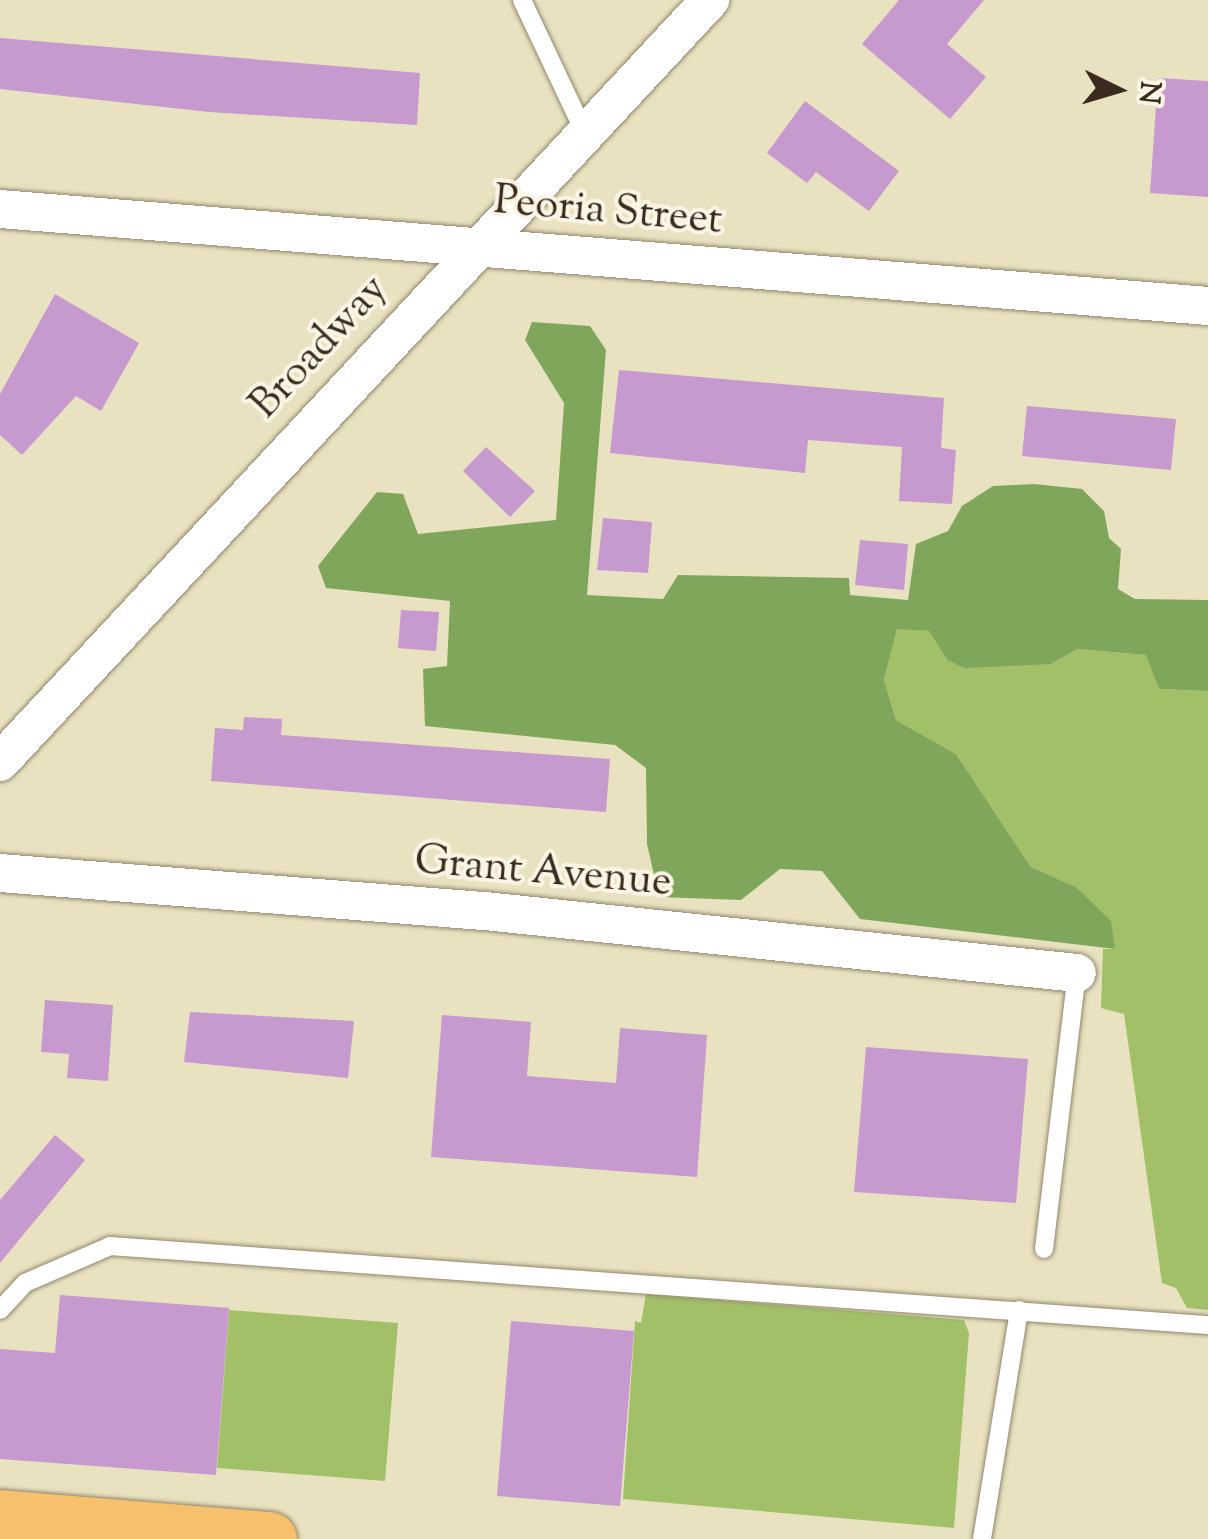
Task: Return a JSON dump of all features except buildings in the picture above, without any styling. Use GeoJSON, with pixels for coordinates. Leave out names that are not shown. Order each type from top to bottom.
{"type":"FeatureCollection","features":[{"type":"Feature","properties":{"kind":"main road"},"geometry":{"type":"LineString","coordinates":[[0,1517],[269,1539]]}},
{"type":"Feature","properties":{"kind":"street","name":"Broadway"},"geometry":{"type":"LineString","coordinates":[[0,762],[474,247],[710,0]]}},
{"type":"Feature","properties":{"kind":"street","name":"Peoria Street"},"geometry":{"type":"LineString","coordinates":[[2,212],[1208,306]]}},
{"type":"Feature","properties":{"kind":"street","name":"Grant Avenue"},"geometry":{"type":"LineString","coordinates":[[0,872],[485,911],[1077,974]]}},
{"type":"Feature","properties":{"kind":"lane"},"geometry":{"type":"LineString","coordinates":[[522,0],[585,133]]}},
{"type":"Feature","properties":{"kind":"lane"},"geometry":{"type":"LineString","coordinates":[[1044,1248],[1077,974]]}},
{"type":"Feature","properties":{"kind":"lane"},"geometry":{"type":"LineString","coordinates":[[0,1310],[25,1284],[110,1246],[1208,1325]]}},
{"type":"Feature","properties":{"kind":"lane"},"geometry":{"type":"LineString","coordinates":[[982,1539],[1019,1310]]}},
{"type":"Feature","properties":{"kind":"green space"},"geometry":{"type":"Polygon","coordinates":[[[532,322],[590,326],[606,350],[587,595],[663,599],[678,575],[849,578],[850,595],[908,600],[916,544],[948,531],[962,506],[993,486],[1034,484],[1082,489],[1104,511],[1109,538],[1121,549],[1118,589],[1135,599],[1208,600],[1208,691],[1159,689],[1146,655],[1077,649],[1051,664],[965,668],[947,660],[929,631],[897,629],[884,680],[896,720],[956,754],[1031,867],[1076,887],[1111,921],[1115,949],[860,919],[822,871],[780,869],[741,900],[659,897],[647,844],[646,768],[615,745],[425,726],[423,669],[447,666],[450,601],[326,588],[318,566],[377,492],[403,494],[418,534],[556,520],[564,403],[525,340],[532,322]]]}},
{"type":"Feature","properties":{"kind":"green space"},"geometry":{"type":"Polygon","coordinates":[[[897,628],[929,631],[947,660],[1051,664],[1077,649],[1147,655],[1159,689],[1208,691],[1208,1310],[1187,1308],[1176,1288],[1162,1283],[1124,1014],[1101,1008],[1103,949],[1114,949],[1076,887],[1031,867],[956,754],[896,720],[884,680],[897,628]]]}},
{"type":"Feature","properties":{"kind":"green space"},"geometry":{"type":"Polygon","coordinates":[[[646,1294],[964,1320],[969,1333],[954,1528],[623,1499],[635,1321],[641,1323],[646,1294]]]}},
{"type":"Feature","properties":{"kind":"green space"},"geometry":{"type":"Polygon","coordinates":[[[229,1310],[398,1323],[385,1481],[217,1468],[229,1310]]]}}]}
